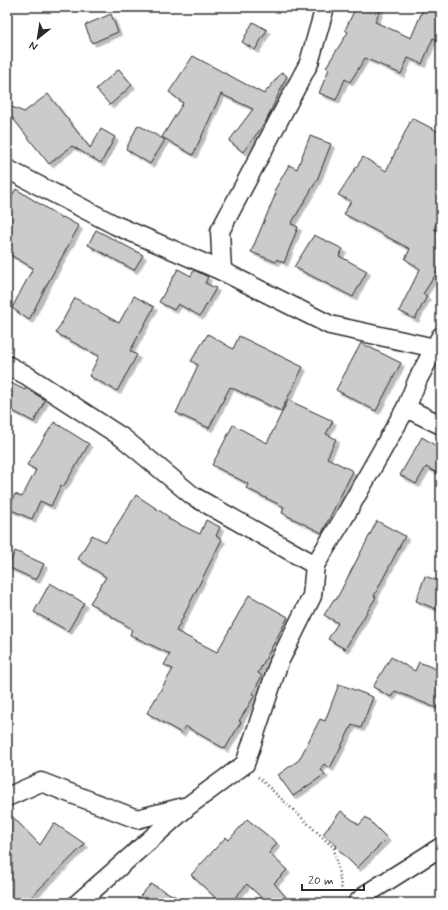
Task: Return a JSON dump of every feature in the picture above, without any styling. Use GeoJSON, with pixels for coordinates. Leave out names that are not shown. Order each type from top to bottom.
{"type":"FeatureCollection","features":[{"type":"Feature","properties":{"kind":"street"},"geometry":{"type":"LineString","coordinates":[[222,271],[220,231],[309,63],[325,7]]}},
{"type":"Feature","properties":{"kind":"street"},"geometry":{"type":"LineString","coordinates":[[7,169],[115,225],[222,271],[330,325],[438,342],[418,379],[406,408],[342,521],[315,564],[312,596],[279,662],[245,764],[188,806],[78,903]]}},
{"type":"Feature","properties":{"kind":"street"},"geometry":{"type":"LineString","coordinates":[[7,365],[26,375],[123,438],[193,496],[315,564]]}},
{"type":"Feature","properties":{"kind":"street"},"geometry":{"type":"LineString","coordinates":[[406,408],[441,425]]}},
{"type":"Feature","properties":{"kind":"street"},"geometry":{"type":"LineString","coordinates":[[7,797],[41,782],[137,819],[188,806]]}},
{"type":"Feature","properties":{"kind":"street"},"geometry":{"type":"LineString","coordinates":[[350,899],[368,893],[441,847]]}},
{"type":"Feature","properties":{"kind":"path"},"geometry":{"type":"LineString","coordinates":[[245,764],[334,848],[350,899]]}},
{"type":"Feature","properties":{"kind":"building"},"geometry":{"type":"Polygon","coordinates":[[[356,7],[381,7],[375,22],[411,38],[424,7],[441,7],[441,42],[433,38],[422,64],[408,58],[401,74],[365,58],[350,82],[345,79],[336,100],[319,93],[329,69],[326,67],[348,32],[345,30],[356,7]]]}},
{"type":"Feature","properties":{"kind":"building"},"geometry":{"type":"Polygon","coordinates":[[[111,14],[118,32],[92,43],[85,25],[111,14]]]}},
{"type":"Feature","properties":{"kind":"building"},"geometry":{"type":"Polygon","coordinates":[[[253,22],[267,30],[255,50],[242,42],[253,22]]]}},
{"type":"Feature","properties":{"kind":"building"},"geometry":{"type":"Polygon","coordinates":[[[193,56],[264,94],[282,72],[287,76],[265,123],[243,152],[229,141],[253,109],[221,94],[193,155],[162,137],[183,103],[169,92],[193,56]]]}},
{"type":"Feature","properties":{"kind":"building"},"geometry":{"type":"Polygon","coordinates":[[[119,69],[132,85],[110,105],[96,89],[119,69]]]}},
{"type":"Feature","properties":{"kind":"building"},"geometry":{"type":"Polygon","coordinates":[[[48,94],[90,148],[101,129],[115,137],[101,163],[72,146],[49,164],[7,111],[7,105],[24,112],[48,94]]]}},
{"type":"Feature","properties":{"kind":"building"},"geometry":{"type":"Polygon","coordinates":[[[412,118],[441,133],[441,212],[434,229],[441,233],[441,266],[423,294],[427,296],[415,319],[399,311],[420,269],[405,259],[410,249],[344,214],[351,201],[338,195],[363,157],[386,171],[412,118]]]}},
{"type":"Feature","properties":{"kind":"building"},"geometry":{"type":"Polygon","coordinates":[[[138,125],[165,140],[150,164],[126,149],[138,125]]]}},
{"type":"Feature","properties":{"kind":"building"},"geometry":{"type":"Polygon","coordinates":[[[310,136],[331,144],[317,180],[291,224],[298,227],[284,263],[277,259],[276,262],[251,252],[276,193],[274,191],[289,165],[297,169],[310,136]]]}},
{"type":"Feature","properties":{"kind":"building"},"geometry":{"type":"Polygon","coordinates":[[[16,189],[62,218],[63,217],[79,226],[29,320],[12,308],[33,268],[7,253],[7,203],[16,189]]]}},
{"type":"Feature","properties":{"kind":"building"},"geometry":{"type":"Polygon","coordinates":[[[96,230],[143,255],[134,270],[88,245],[96,230]]]}},
{"type":"Feature","properties":{"kind":"building"},"geometry":{"type":"Polygon","coordinates":[[[314,235],[343,249],[339,256],[367,271],[353,297],[294,267],[314,235]]]}},
{"type":"Feature","properties":{"kind":"building"},"geometry":{"type":"Polygon","coordinates":[[[178,269],[191,276],[194,270],[208,277],[205,283],[216,288],[200,316],[178,304],[174,310],[159,302],[178,269]]]}},
{"type":"Feature","properties":{"kind":"building"},"geometry":{"type":"Polygon","coordinates":[[[134,296],[154,307],[130,351],[137,355],[117,391],[89,376],[99,356],[56,333],[75,298],[119,323],[134,296]]]}},
{"type":"Feature","properties":{"kind":"building"},"geometry":{"type":"Polygon","coordinates":[[[208,334],[233,349],[239,336],[303,367],[281,411],[230,387],[209,428],[176,413],[198,365],[191,361],[208,334]]]}},
{"type":"Feature","properties":{"kind":"building"},"geometry":{"type":"Polygon","coordinates":[[[361,343],[401,363],[376,411],[336,390],[361,343]]]}},
{"type":"Feature","properties":{"kind":"building"},"geometry":{"type":"Polygon","coordinates":[[[7,381],[25,390],[26,388],[45,400],[34,422],[7,408],[7,381]]]}},
{"type":"Feature","properties":{"kind":"building"},"geometry":{"type":"Polygon","coordinates":[[[288,400],[333,421],[326,434],[336,439],[327,458],[353,471],[322,533],[282,513],[284,507],[246,488],[248,484],[212,465],[233,425],[267,443],[288,400]]]}},
{"type":"Feature","properties":{"kind":"building"},"geometry":{"type":"Polygon","coordinates":[[[54,422],[89,444],[63,487],[61,485],[51,506],[40,501],[32,519],[9,509],[15,494],[22,497],[36,470],[27,465],[54,422]]]}},
{"type":"Feature","properties":{"kind":"building"},"geometry":{"type":"Polygon","coordinates":[[[422,437],[441,449],[441,475],[426,467],[416,484],[400,475],[422,437]]]}},
{"type":"Feature","properties":{"kind":"building"},"geometry":{"type":"Polygon","coordinates":[[[136,495],[169,517],[168,519],[200,534],[206,520],[220,527],[216,536],[222,539],[176,631],[217,652],[249,595],[288,617],[258,673],[262,676],[252,694],[255,695],[239,721],[241,722],[225,749],[185,726],[181,733],[147,713],[173,669],[164,665],[170,654],[130,635],[132,629],[90,603],[106,577],[78,559],[92,535],[106,542],[136,495]]]}},
{"type":"Feature","properties":{"kind":"building"},"geometry":{"type":"Polygon","coordinates":[[[377,521],[405,536],[374,596],[376,597],[345,649],[328,639],[338,623],[324,615],[334,599],[336,600],[377,521]]]}},
{"type":"Feature","properties":{"kind":"building"},"geometry":{"type":"Polygon","coordinates":[[[15,551],[44,564],[36,580],[8,567],[15,551]]]}},
{"type":"Feature","properties":{"kind":"building"},"geometry":{"type":"Polygon","coordinates":[[[425,576],[441,582],[441,611],[416,601],[425,576]]]}},
{"type":"Feature","properties":{"kind":"building"},"geometry":{"type":"Polygon","coordinates":[[[50,583],[84,603],[68,631],[34,612],[50,583]]]}},
{"type":"Feature","properties":{"kind":"building"},"geometry":{"type":"Polygon","coordinates":[[[391,657],[415,671],[419,662],[441,671],[441,710],[395,691],[391,697],[373,687],[391,657]]]}},
{"type":"Feature","properties":{"kind":"building"},"geometry":{"type":"Polygon","coordinates":[[[339,684],[373,697],[361,728],[352,725],[330,768],[324,764],[320,769],[325,774],[293,796],[278,775],[299,760],[320,719],[325,721],[339,684]]]}},
{"type":"Feature","properties":{"kind":"building"},"geometry":{"type":"Polygon","coordinates":[[[7,811],[40,845],[54,823],[85,844],[25,903],[7,903],[7,811]]]}},
{"type":"Feature","properties":{"kind":"building"},"geometry":{"type":"Polygon","coordinates":[[[341,811],[359,825],[366,817],[387,838],[357,868],[336,847],[337,846],[323,834],[341,811]]]}},
{"type":"Feature","properties":{"kind":"building"},"geometry":{"type":"Polygon","coordinates":[[[247,819],[277,843],[269,853],[287,870],[274,883],[291,903],[267,903],[247,884],[230,903],[221,903],[191,875],[226,837],[229,840],[247,819]]]}},
{"type":"Feature","properties":{"kind":"building"},"geometry":{"type":"Polygon","coordinates":[[[151,884],[188,903],[134,903],[151,884]]]}}]}
